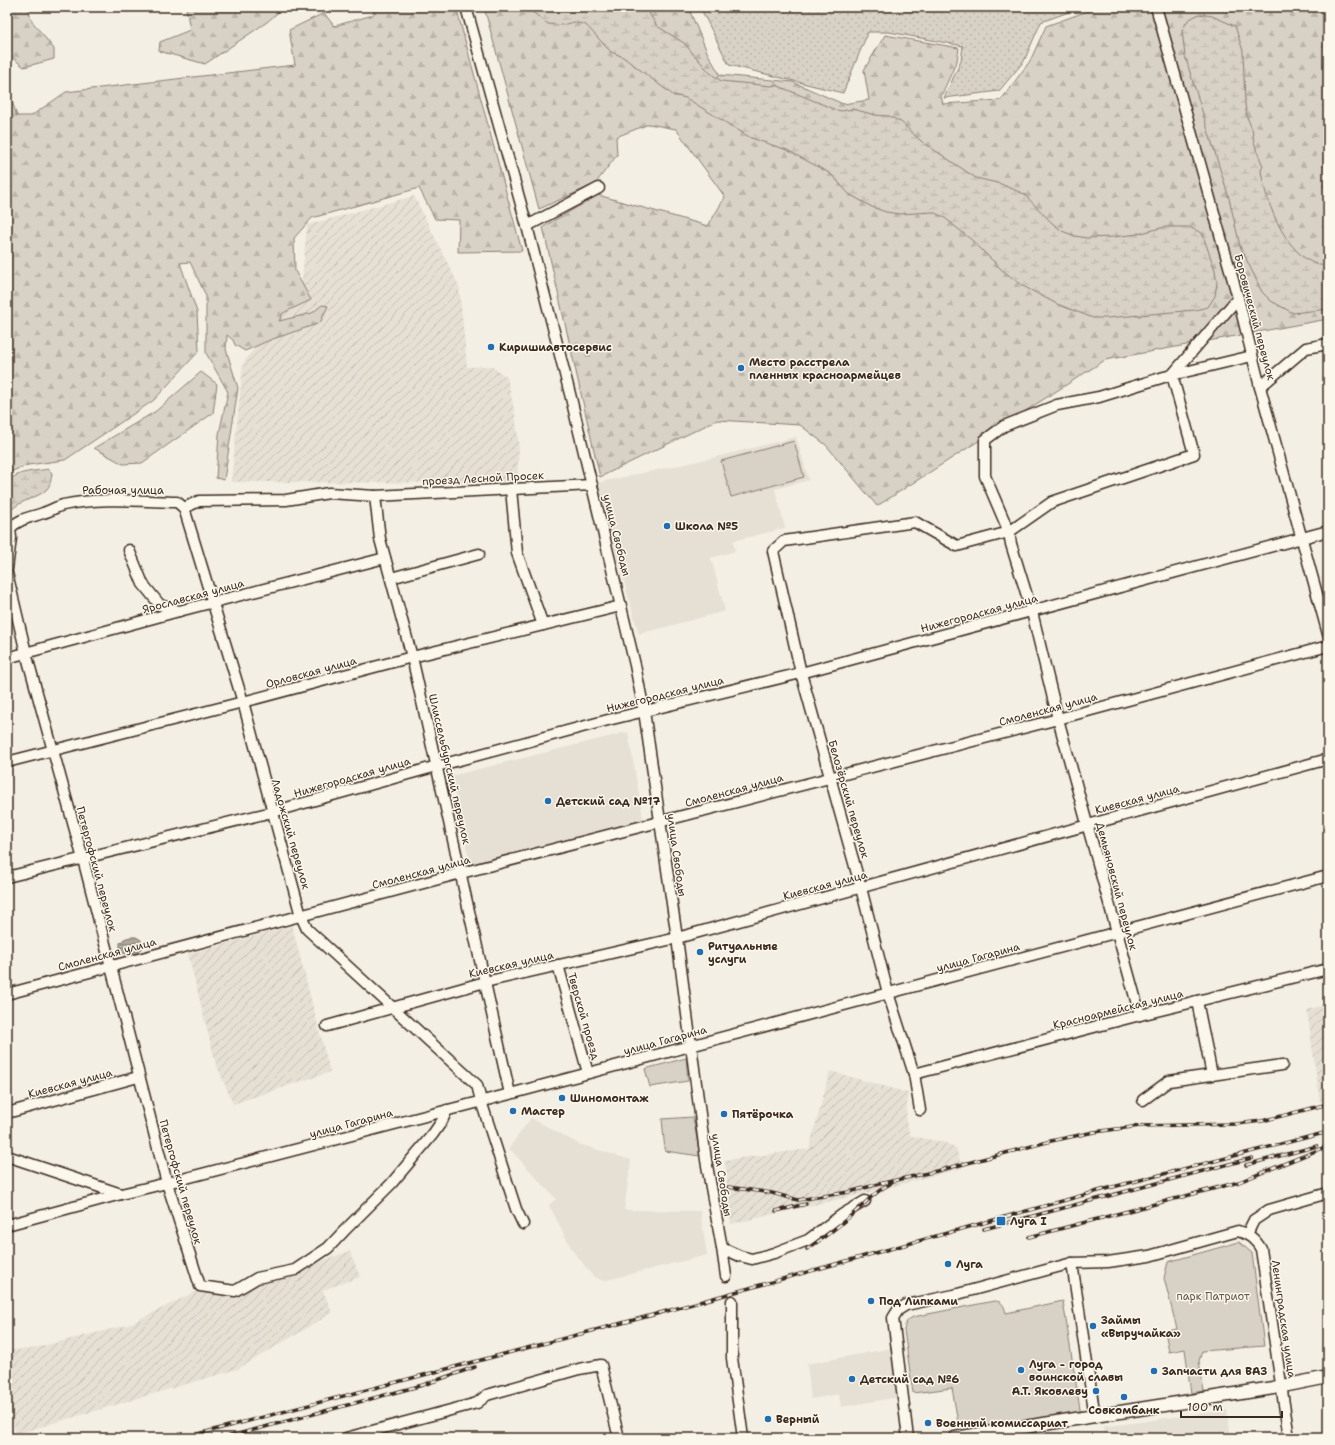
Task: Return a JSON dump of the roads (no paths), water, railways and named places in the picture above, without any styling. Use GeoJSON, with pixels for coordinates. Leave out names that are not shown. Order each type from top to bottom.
{"type":"FeatureCollection","features":[{"type":"Feature","properties":{"kind":"main road"},"geometry":{"type":"LineString","coordinates":[[955,1438],[1095,1417],[1328,1377]]}},
{"type":"Feature","properties":{"kind":"street","name":"улица Свободы"},"geometry":{"type":"LineString","coordinates":[[466,7],[527,226],[570,394],[635,665],[644,711],[677,938],[706,1160],[726,1276]]}},
{"type":"Feature","properties":{"kind":"street","name":"Боровический переулок"},"geometry":{"type":"LineString","coordinates":[[1156,7],[1238,298],[1260,387],[1328,634]]}},
{"type":"Feature","properties":{"kind":"street"},"geometry":{"type":"LineString","coordinates":[[527,226],[599,188]]}},
{"type":"Feature","properties":{"kind":"street"},"geometry":{"type":"LineString","coordinates":[[1172,375],[1238,298]]}},
{"type":"Feature","properties":{"kind":"street"},"geometry":{"type":"LineString","coordinates":[[1260,387],[1306,348],[1328,344]]}},
{"type":"Feature","properties":{"kind":"street"},"geometry":{"type":"LineString","coordinates":[[1172,375],[1252,356]]}},
{"type":"Feature","properties":{"kind":"street"},"geometry":{"type":"LineString","coordinates":[[1009,532],[1052,502],[1194,454],[1172,375]]}},
{"type":"Feature","properties":{"kind":"street","name":"Демьяновский переулок"},"geometry":{"type":"LineString","coordinates":[[1140,1015],[1058,719],[1032,612],[1011,544],[1009,532],[985,476],[985,440],[1004,426],[1057,405],[1099,396],[1164,376],[1172,375]]}},
{"type":"Feature","properties":{"kind":"street","name":"проезд Лесной Просек"},"geometry":{"type":"LineString","coordinates":[[376,496],[592,484]]}},
{"type":"Feature","properties":{"kind":"street"},"geometry":{"type":"LineString","coordinates":[[511,489],[517,553],[543,625]]}},
{"type":"Feature","properties":{"kind":"street"},"geometry":{"type":"LineString","coordinates":[[184,508],[199,501],[286,500],[329,493],[376,496]]}},
{"type":"Feature","properties":{"kind":"street","name":"Шлиссельбургский переулок"},"geometry":{"type":"LineString","coordinates":[[376,496],[380,539],[412,657],[510,1094]]}},
{"type":"Feature","properties":{"kind":"street","name":"Рабочая улица"},"geometry":{"type":"LineString","coordinates":[[7,569],[11,538],[10,528],[18,521],[43,513],[61,505],[120,500],[177,502],[184,508]]}},
{"type":"Feature","properties":{"kind":"street","name":"Ладожский переулок"},"geometry":{"type":"LineString","coordinates":[[184,508],[243,702],[301,916],[308,929],[477,1085],[516,1209],[523,1224]]}},
{"type":"Feature","properties":{"kind":"street","name":"Белозёрский переулок"},"geometry":{"type":"LineString","coordinates":[[920,1110],[914,1074],[888,992],[861,888],[801,673],[773,551],[784,541],[915,522],[957,546],[1009,532]]}},
{"type":"Feature","properties":{"kind":"street","name":"Нижегородская улица"},"geometry":{"type":"LineString","coordinates":[[7,877],[272,812],[436,766],[644,711],[801,673],[1032,612],[1328,531]]}},
{"type":"Feature","properties":{"kind":"street"},"geometry":{"type":"LineString","coordinates":[[129,550],[143,584],[160,605],[179,611]]}},
{"type":"Feature","properties":{"kind":"street"},"geometry":{"type":"LineString","coordinates":[[391,578],[478,554]]}},
{"type":"Feature","properties":{"kind":"street","name":"Ярославская улица"},"geometry":{"type":"LineString","coordinates":[[7,658],[179,611],[385,558]]}},
{"type":"Feature","properties":{"kind":"street","name":"Петергофский переулок"},"geometry":{"type":"LineString","coordinates":[[7,573],[26,653],[83,859],[138,1077],[167,1183],[200,1286],[235,1291],[257,1278],[295,1270],[328,1248],[391,1184],[434,1134],[447,1110]]}},
{"type":"Feature","properties":{"kind":"street","name":"Орловская улица"},"geometry":{"type":"LineString","coordinates":[[7,762],[412,657],[621,606]]}},
{"type":"Feature","properties":{"kind":"street","name":"Смоленская улица"},"geometry":{"type":"LineString","coordinates":[[7,994],[461,873],[1058,719],[1328,646]]}},
{"type":"Feature","properties":{"kind":"street","name":"Киевская улица"},"geometry":{"type":"LineString","coordinates":[[327,1026],[485,982],[677,938],[1328,759]]}},
{"type":"Feature","properties":{"kind":"street","name":"улица Гагарина"},"geometry":{"type":"LineString","coordinates":[[7,1226],[121,1194],[510,1094],[888,992],[1328,876]]}},
{"type":"Feature","properties":{"kind":"street","name":"Тверской проезд"},"geometry":{"type":"LineString","coordinates":[[558,965],[588,1073]]}},
{"type":"Feature","properties":{"kind":"street","name":"Красноармейская улица"},"geometry":{"type":"LineString","coordinates":[[914,1074],[1140,1015],[1328,969]]}},
{"type":"Feature","properties":{"kind":"street"},"geometry":{"type":"LineString","coordinates":[[1197,1001],[1212,1075]]}},
{"type":"Feature","properties":{"kind":"street"},"geometry":{"type":"LineString","coordinates":[[1143,1100],[1169,1081],[1282,1065]]}},
{"type":"Feature","properties":{"kind":"street","name":"Киевская улица"},"geometry":{"type":"LineString","coordinates":[[7,1113],[138,1077]]}},
{"type":"Feature","properties":{"kind":"street"},"geometry":{"type":"LineString","coordinates":[[7,1156],[121,1194]]}},
{"type":"Feature","properties":{"kind":"street"},"geometry":{"type":"LineString","coordinates":[[908,1438],[893,1318],[898,1310],[906,1306],[954,1295],[1072,1263],[1126,1260],[1149,1256],[1230,1233],[1238,1232],[1247,1234],[1254,1220],[1269,1210],[1328,1193]]}},
{"type":"Feature","properties":{"kind":"street"},"geometry":{"type":"LineString","coordinates":[[722,1248],[740,1256],[752,1259],[774,1253],[808,1240],[843,1214],[865,1201]]}},
{"type":"Feature","properties":{"kind":"street","name":"Ленинградская улица"},"geometry":{"type":"LineString","coordinates":[[1247,1234],[1255,1240],[1261,1249],[1289,1438]]}},
{"type":"Feature","properties":{"kind":"street"},"geometry":{"type":"LineString","coordinates":[[1072,1263],[1095,1417]]}},
{"type":"Feature","properties":{"kind":"street"},"geometry":{"type":"LineString","coordinates":[[732,1301],[732,1358],[743,1438]]}},
{"type":"Feature","properties":{"kind":"street"},"geometry":{"type":"LineString","coordinates":[[346,1438],[477,1403],[488,1395],[507,1389],[579,1369],[601,1365],[619,1438]]}},
{"type":"Feature","properties":{"kind":"railway"},"geometry":{"type":"LineString","coordinates":[[728,1187],[772,1193],[798,1200],[849,1192],[1051,1141],[1094,1132],[1140,1126],[1236,1124],[1262,1121],[1328,1104]]}},
{"type":"Feature","properties":{"kind":"railway"},"geometry":{"type":"LineString","coordinates":[[183,1438],[649,1316],[1109,1188],[1328,1132]]}},
{"type":"Feature","properties":{"kind":"railway"},"geometry":{"type":"LineString","coordinates":[[1246,1165],[1317,1146]]}},
{"type":"Feature","properties":{"kind":"railway"},"geometry":{"type":"LineString","coordinates":[[1029,1237],[1239,1182],[1328,1146]]}},
{"type":"Feature","properties":{"kind":"railway"},"geometry":{"type":"LineString","coordinates":[[984,1229],[1252,1158]]}},
{"type":"Feature","properties":{"kind":"railway"},"geometry":{"type":"LineString","coordinates":[[807,1249],[837,1227],[875,1194],[890,1184]]}},
{"type":"Feature","properties":{"kind":"railway"},"geometry":{"type":"LineString","coordinates":[[776,1211],[806,1204]]}},
{"type":"Feature","properties":{"kind":"railway"},"geometry":{"type":"LineString","coordinates":[[223,1438],[423,1385],[475,1367]]}},
{"type":"Feature","properties":{"kind":"place","name":"Киришиавтосервис"},"geometry":{"type":"Point","coordinates":[491,347]}},
{"type":"Feature","properties":{"kind":"place","name":"Место расстрела пленных красноармейцев"},"geometry":{"type":"Point","coordinates":[741,368]}},
{"type":"Feature","properties":{"kind":"place","name":"Школа №5"},"geometry":{"type":"Point","coordinates":[667,526]}},
{"type":"Feature","properties":{"kind":"place","name":"Детский сад №17"},"geometry":{"type":"Point","coordinates":[548,801]}},
{"type":"Feature","properties":{"kind":"place","name":"Ритуальные услуги"},"geometry":{"type":"Point","coordinates":[700,952]}},
{"type":"Feature","properties":{"kind":"place","name":"Шиномонтаж"},"geometry":{"type":"Point","coordinates":[562,1098]}},
{"type":"Feature","properties":{"kind":"place","name":"Мастер"},"geometry":{"type":"Point","coordinates":[513,1111]}},
{"type":"Feature","properties":{"kind":"place","name":"Пятёрочка"},"geometry":{"type":"Point","coordinates":[724,1114]}},
{"type":"Feature","properties":{"kind":"place","name":"Луга I"},"geometry":{"type":"Point","coordinates":[1001,1221]}},
{"type":"Feature","properties":{"kind":"place","name":"Луга"},"geometry":{"type":"Point","coordinates":[948,1264]}},
{"type":"Feature","properties":{"kind":"place","name":"Под Липками"},"geometry":{"type":"Point","coordinates":[871,1301]}},
{"type":"Feature","properties":{"kind":"place","name":"Займы «Выручайка»"},"geometry":{"type":"Point","coordinates":[1093,1326]}},
{"type":"Feature","properties":{"kind":"place","name":"Луга - город воинской славы"},"geometry":{"type":"Point","coordinates":[1021,1370]}},
{"type":"Feature","properties":{"kind":"place","name":"Запчасти для ВАЗ"},"geometry":{"type":"Point","coordinates":[1154,1371]}},
{"type":"Feature","properties":{"kind":"place","name":"Детский сад №6"},"geometry":{"type":"Point","coordinates":[852,1379]}},
{"type":"Feature","properties":{"kind":"place","name":"А.Т. Яковлеву"},"geometry":{"type":"Point","coordinates":[1096,1391]}},
{"type":"Feature","properties":{"kind":"place","name":"Совкомбанк"},"geometry":{"type":"Point","coordinates":[1124,1397]}},
{"type":"Feature","properties":{"kind":"place","name":"Верный"},"geometry":{"type":"Point","coordinates":[768,1419]}},
{"type":"Feature","properties":{"kind":"place","name":"Военный комиссариат"},"geometry":{"type":"Point","coordinates":[928,1423]}},
{"type":"Feature","properties":{"kind":"park label","name":"парк Патриот"},"geometry":{"type":"Point","coordinates":[1213,1296]}}]}
